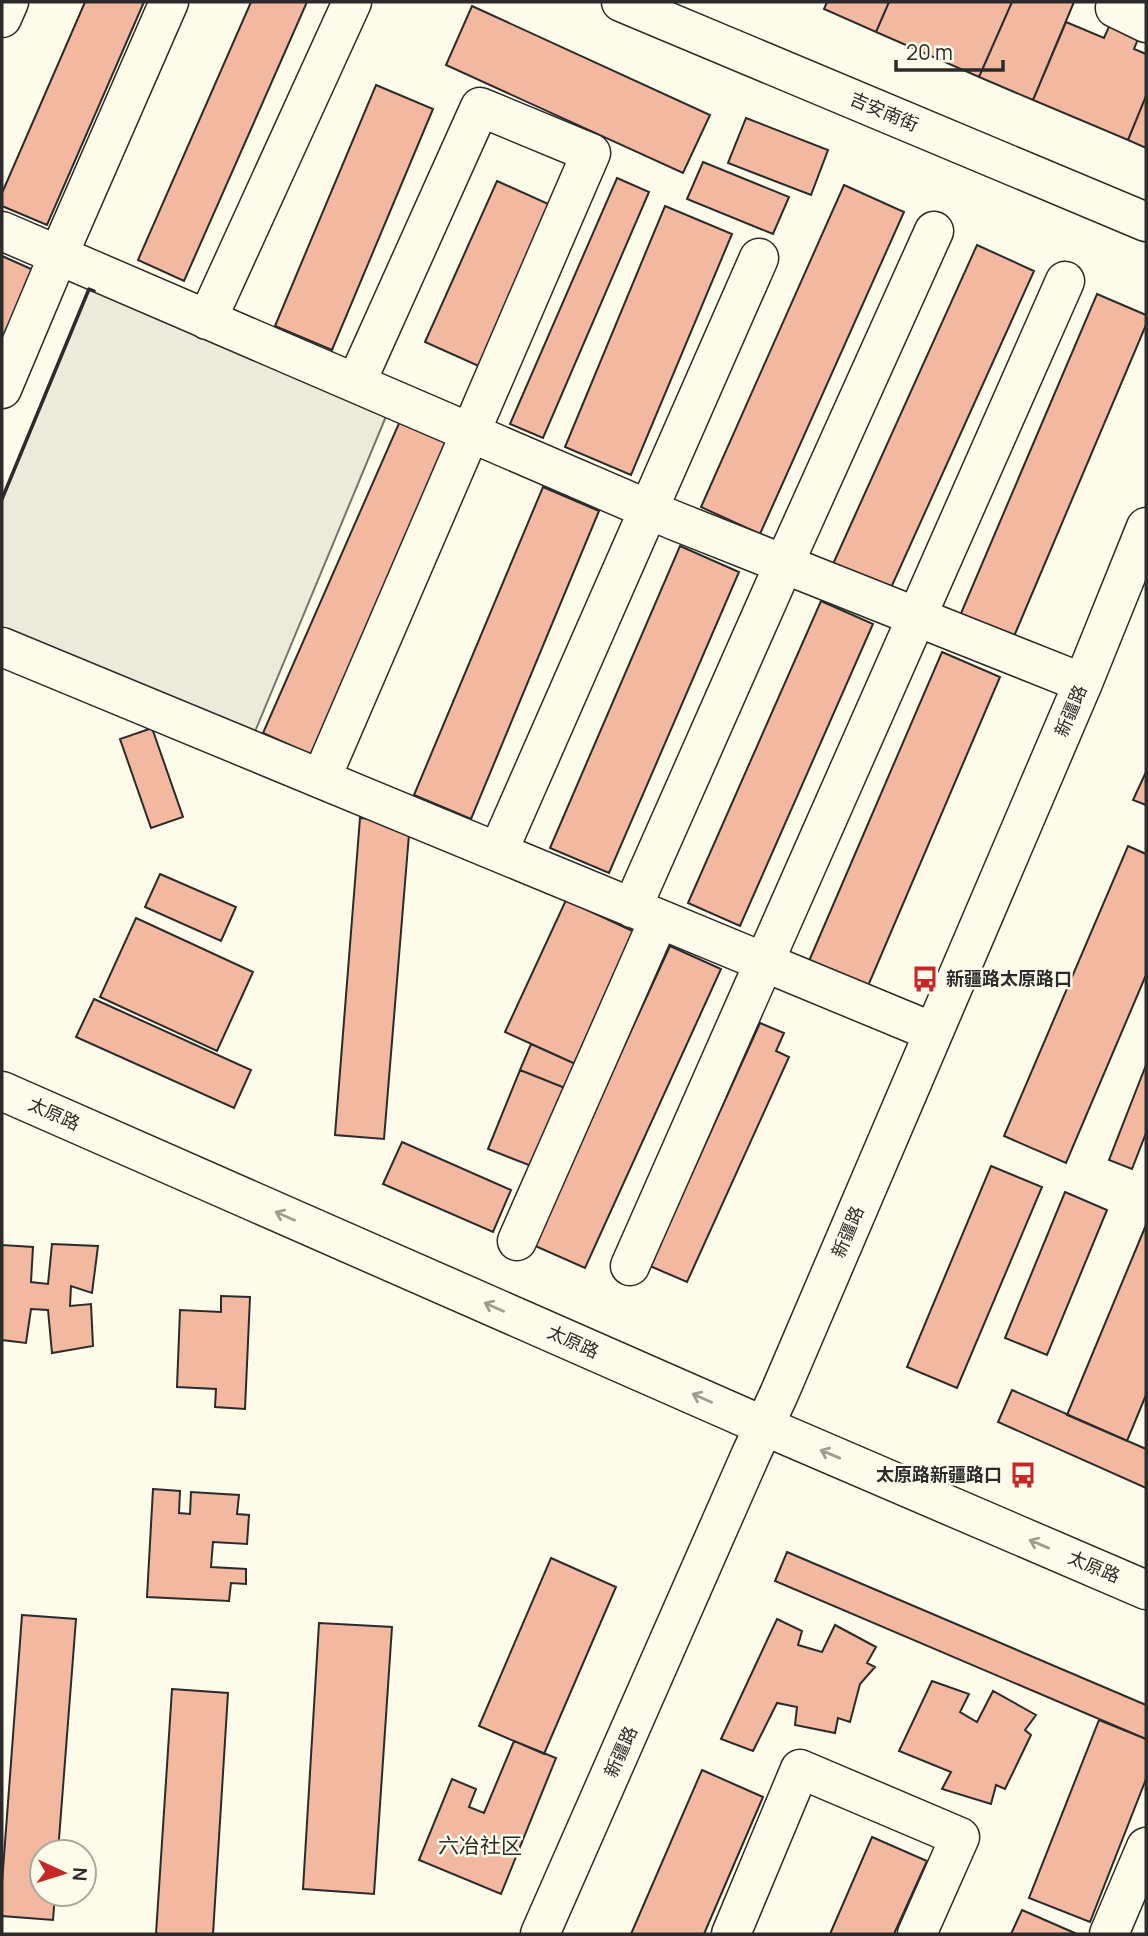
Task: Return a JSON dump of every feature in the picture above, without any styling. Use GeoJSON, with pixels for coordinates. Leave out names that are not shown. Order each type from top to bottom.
{"type":"FeatureCollection","features":[{"type":"Feature","properties":{"kind":"street"},"geometry":{"type":"LineString","coordinates":[[2,18],[9,2]]}},
{"type":"Feature","properties":{"kind":"street"},"geometry":{"type":"LineString","coordinates":[[2,389],[169,2]]}},
{"type":"Feature","properties":{"kind":"street"},"geometry":{"type":"LineString","coordinates":[[207,320],[352,2]]}},
{"type":"Feature","properties":{"kind":"street","name":"吉安南街"},"geometry":{"type":"LineString","coordinates":[[621,2],[1146,222]]}},
{"type":"Feature","properties":{"kind":"street"},"geometry":{"type":"LineString","coordinates":[[1117,2],[1115,8],[1146,23]]}},
{"type":"Feature","properties":{"kind":"street"},"geometry":{"type":"LineString","coordinates":[[321,779],[591,153],[480,107],[356,383]]}},
{"type":"Feature","properties":{"kind":"street"},"geometry":{"type":"LineString","coordinates":[[517,1241],[784,564],[934,231]]}},
{"type":"Feature","properties":{"kind":"street"},"geometry":{"type":"LineString","coordinates":[[2,232],[649,509],[1083,684]]}},
{"type":"Feature","properties":{"kind":"street"},"geometry":{"type":"LineString","coordinates":[[498,852],[759,258]]}},
{"type":"Feature","properties":{"kind":"street"},"geometry":{"type":"LineString","coordinates":[[630,1266],[1065,281]]}},
{"type":"Feature","properties":{"kind":"street","name":"新疆路"},"geometry":{"type":"LineString","coordinates":[[540,1934],[764,1426],[1083,684],[1146,527]]}},
{"type":"Feature","properties":{"kind":"street"},"geometry":{"type":"LineString","coordinates":[[2,647],[933,1032]]}},
{"type":"Feature","properties":{"kind":"street","name":"太原路"},"geometry":{"type":"LineString","coordinates":[[2,1091],[764,1426],[1146,1590]]}},
{"type":"Feature","properties":{"kind":"street"},"geometry":{"type":"LineString","coordinates":[[731,1934],[800,1769],[960,1837],[917,1934]]}},
{"type":"Feature","properties":{"kind":"street"},"geometry":{"type":"LineString","coordinates":[[1109,1934],[1146,1847]]}},
{"type":"Feature","properties":{"kind":"shaded area"},"geometry":{"type":"Polygon","coordinates":[[[89,289],[387,414],[254,734],[2,628],[2,499],[89,289]]]}},
{"type":"Feature","properties":{"kind":"building"},"geometry":{"type":"Polygon","coordinates":[[[85,2],[144,2],[47,225],[2,206],[2,193],[85,2]]]}},
{"type":"Feature","properties":{"kind":"building"},"geometry":{"type":"Polygon","coordinates":[[[251,2],[307,2],[184,281],[138,260],[251,2]]]}},
{"type":"Feature","properties":{"kind":"building"},"geometry":{"type":"Polygon","coordinates":[[[827,2],[889,2],[876,32],[824,9],[827,2]]]}},
{"type":"Feature","properties":{"kind":"building"},"geometry":{"type":"Polygon","coordinates":[[[889,2],[1012,2],[979,77],[876,32],[889,2]]]}},
{"type":"Feature","properties":{"kind":"building"},"geometry":{"type":"Polygon","coordinates":[[[1012,2],[1074,2],[1033,100],[979,77],[1012,2]]]}},
{"type":"Feature","properties":{"kind":"building"},"geometry":{"type":"Polygon","coordinates":[[[472,6],[710,115],[683,173],[446,65],[472,6]]]}},
{"type":"Feature","properties":{"kind":"building"},"geometry":{"type":"Polygon","coordinates":[[[1066,22],[1104,38],[1111,22],[1140,34],[1134,49],[1146,54],[1146,96],[1128,140],[1033,100],[1066,22]]]}},
{"type":"Feature","properties":{"kind":"building"},"geometry":{"type":"Polygon","coordinates":[[[376,85],[433,109],[332,350],[275,326],[376,85]]]}},
{"type":"Feature","properties":{"kind":"building"},"geometry":{"type":"Polygon","coordinates":[[[1146,96],[1146,148],[1128,140],[1146,96]]]}},
{"type":"Feature","properties":{"kind":"building"},"geometry":{"type":"Polygon","coordinates":[[[746,118],[828,150],[811,195],[728,163],[746,118]]]}},
{"type":"Feature","properties":{"kind":"building"},"geometry":{"type":"Polygon","coordinates":[[[703,162],[789,197],[773,234],[687,199],[703,162]]]}},
{"type":"Feature","properties":{"kind":"building"},"geometry":{"type":"Polygon","coordinates":[[[617,178],[649,192],[543,438],[510,424],[617,178]]]}},
{"type":"Feature","properties":{"kind":"building"},"geometry":{"type":"Polygon","coordinates":[[[497,181],[555,207],[483,368],[425,342],[497,181]]]}},
{"type":"Feature","properties":{"kind":"building"},"geometry":{"type":"Polygon","coordinates":[[[844,185],[904,212],[760,534],[701,507],[844,185]]]}},
{"type":"Feature","properties":{"kind":"building"},"geometry":{"type":"Polygon","coordinates":[[[665,206],[732,234],[631,475],[565,447],[665,206]]]}},
{"type":"Feature","properties":{"kind":"building"},"geometry":{"type":"Polygon","coordinates":[[[977,245],[1034,271],[890,590],[833,564],[977,245]]]}},
{"type":"Feature","properties":{"kind":"building"},"geometry":{"type":"Polygon","coordinates":[[[2,256],[38,272],[2,358],[2,256]]]}},
{"type":"Feature","properties":{"kind":"building"},"geometry":{"type":"Polygon","coordinates":[[[1097,294],[1146,315],[1146,325],[1012,641],[959,618],[1097,294]]]}},
{"type":"Feature","properties":{"kind":"building"},"geometry":{"type":"Polygon","coordinates":[[[400,421],[454,445],[316,757],[263,733],[400,421]]]}},
{"type":"Feature","properties":{"kind":"building"},"geometry":{"type":"Polygon","coordinates":[[[543,487],[599,511],[471,819],[414,795],[543,487]]]}},
{"type":"Feature","properties":{"kind":"building"},"geometry":{"type":"Polygon","coordinates":[[[680,546],[739,572],[609,873],[550,848],[680,546]]]}},
{"type":"Feature","properties":{"kind":"building"},"geometry":{"type":"Polygon","coordinates":[[[821,601],[873,624],[740,926],[688,903],[821,601]]]}},
{"type":"Feature","properties":{"kind":"building"},"geometry":{"type":"Polygon","coordinates":[[[942,652],[1000,677],[868,986],[809,961],[942,652]]]}},
{"type":"Feature","properties":{"kind":"building"},"geometry":{"type":"Polygon","coordinates":[[[152,728],[183,817],[151,828],[120,739],[152,728]]]}},
{"type":"Feature","properties":{"kind":"building"},"geometry":{"type":"Polygon","coordinates":[[[1146,772],[1146,805],[1133,800],[1146,772]]]}},
{"type":"Feature","properties":{"kind":"building"},"geometry":{"type":"Polygon","coordinates":[[[360,818],[410,822],[384,1139],[335,1135],[360,818]]]}},
{"type":"Feature","properties":{"kind":"building"},"geometry":{"type":"Polygon","coordinates":[[[1128,846],[1146,854],[1146,975],[1066,1163],[1004,1136],[1128,846]]]}},
{"type":"Feature","properties":{"kind":"building"},"geometry":{"type":"Polygon","coordinates":[[[160,874],[236,907],[221,941],[145,907],[160,874]]]}},
{"type":"Feature","properties":{"kind":"building"},"geometry":{"type":"Polygon","coordinates":[[[566,900],[639,934],[580,1066],[505,1032],[566,900]]]}},
{"type":"Feature","properties":{"kind":"building"},"geometry":{"type":"Polygon","coordinates":[[[136,918],[253,972],[217,1051],[100,997],[136,918]]]}},
{"type":"Feature","properties":{"kind":"building"},"geometry":{"type":"Polygon","coordinates":[[[670,946],[721,969],[585,1268],[533,1245],[670,946]]]}},
{"type":"Feature","properties":{"kind":"building"},"geometry":{"type":"Polygon","coordinates":[[[94,999],[251,1070],[234,1108],[76,1037],[94,999]]]}},
{"type":"Feature","properties":{"kind":"building"},"geometry":{"type":"Polygon","coordinates":[[[760,1023],[784,1033],[776,1051],[789,1057],[687,1282],[650,1266],[760,1023]]]}},
{"type":"Feature","properties":{"kind":"building"},"geometry":{"type":"Polygon","coordinates":[[[531,1044],[580,1066],[570,1090],[520,1070],[531,1044]]]}},
{"type":"Feature","properties":{"kind":"building"},"geometry":{"type":"Polygon","coordinates":[[[1146,1065],[1146,1133],[1132,1169],[1109,1160],[1146,1065]]]}},
{"type":"Feature","properties":{"kind":"building"},"geometry":{"type":"Polygon","coordinates":[[[520,1070],[570,1090],[539,1169],[488,1149],[520,1070]]]}},
{"type":"Feature","properties":{"kind":"building"},"geometry":{"type":"Polygon","coordinates":[[[402,1142],[511,1190],[493,1232],[383,1184],[402,1142]]]}},
{"type":"Feature","properties":{"kind":"building"},"geometry":{"type":"Polygon","coordinates":[[[991,1166],[1042,1187],[957,1388],[907,1367],[991,1166]]]}},
{"type":"Feature","properties":{"kind":"building"},"geometry":{"type":"Polygon","coordinates":[[[1065,1192],[1107,1210],[1047,1355],[1005,1338],[1065,1192]]]}},
{"type":"Feature","properties":{"kind":"building"},"geometry":{"type":"Polygon","coordinates":[[[1146,1225],[1146,1395],[1127,1441],[1067,1415],[1146,1225]]]}},
{"type":"Feature","properties":{"kind":"building"},"geometry":{"type":"Polygon","coordinates":[[[52,1244],[98,1246],[92,1293],[71,1286],[70,1306],[91,1304],[93,1346],[52,1353],[48,1310],[31,1309],[26,1343],[2,1340],[2,1245],[33,1247],[31,1282],[48,1284],[52,1244]]]}},
{"type":"Feature","properties":{"kind":"building"},"geometry":{"type":"Polygon","coordinates":[[[221,1296],[250,1297],[245,1409],[215,1407],[216,1389],[177,1387],[180,1310],[221,1312],[221,1296]]]}},
{"type":"Feature","properties":{"kind":"building"},"geometry":{"type":"Polygon","coordinates":[[[1012,1390],[1146,1449],[1146,1488],[998,1422],[1012,1390]]]}},
{"type":"Feature","properties":{"kind":"building"},"geometry":{"type":"Polygon","coordinates":[[[153,1489],[180,1491],[179,1513],[190,1514],[191,1492],[239,1495],[237,1514],[249,1515],[247,1544],[213,1542],[211,1567],[246,1569],[246,1584],[231,1583],[229,1601],[147,1597],[153,1489]]]}},
{"type":"Feature","properties":{"kind":"building"},"geometry":{"type":"Polygon","coordinates":[[[787,1552],[1146,1705],[1146,1739],[775,1581],[787,1552]]]}},
{"type":"Feature","properties":{"kind":"building"},"geometry":{"type":"Polygon","coordinates":[[[551,1558],[616,1587],[544,1754],[479,1726],[551,1558]]]}},
{"type":"Feature","properties":{"kind":"building"},"geometry":{"type":"Polygon","coordinates":[[[22,1615],[76,1619],[59,1838],[28,1838],[28,1908],[54,1908],[53,1920],[2,1916],[2,1883],[22,1615]]]}},
{"type":"Feature","properties":{"kind":"building"},"geometry":{"type":"Polygon","coordinates":[[[777,1619],[802,1631],[798,1645],[822,1652],[835,1625],[876,1647],[867,1663],[875,1667],[860,1684],[850,1722],[838,1718],[835,1733],[795,1725],[797,1707],[777,1703],[753,1751],[721,1739],[777,1619]]]}},
{"type":"Feature","properties":{"kind":"building"},"geometry":{"type":"Polygon","coordinates":[[[319,1623],[392,1627],[374,1894],[303,1889],[319,1623]]]}},
{"type":"Feature","properties":{"kind":"building"},"geometry":{"type":"Polygon","coordinates":[[[932,1681],[969,1694],[960,1712],[977,1722],[993,1691],[1036,1715],[1025,1730],[1031,1735],[1005,1789],[996,1785],[991,1804],[942,1789],[951,1772],[899,1751],[932,1681]]]}},
{"type":"Feature","properties":{"kind":"building"},"geometry":{"type":"Polygon","coordinates":[[[172,1689],[228,1693],[213,1934],[156,1934],[172,1689]]]}},
{"type":"Feature","properties":{"kind":"building"},"geometry":{"type":"Polygon","coordinates":[[[1099,1720],[1146,1739],[1146,1779],[1090,1922],[1029,1898],[1099,1720]]]}},
{"type":"Feature","properties":{"kind":"building"},"geometry":{"type":"Polygon","coordinates":[[[514,1741],[556,1758],[501,1894],[419,1860],[452,1779],[476,1789],[469,1807],[484,1813],[514,1741]]]}},
{"type":"Feature","properties":{"kind":"building"},"geometry":{"type":"Polygon","coordinates":[[[702,1770],[763,1797],[704,1934],[631,1934],[702,1770]]]}},
{"type":"Feature","properties":{"kind":"building"},"geometry":{"type":"Polygon","coordinates":[[[872,1837],[927,1861],[894,1934],[830,1934],[872,1837]]]}},
{"type":"Feature","properties":{"kind":"building"},"geometry":{"type":"Polygon","coordinates":[[[1022,1910],[1077,1934],[1011,1934],[1022,1910]]]}},
{"type":"Feature","properties":{"kind":"wall"},"geometry":{"type":"LineString","coordinates":[[2,499],[89,289],[94,291]]}},
{"type":"Feature","properties":{"kind":"place","name":"新疆路太原路口"},"geometry":{"type":"Point","coordinates":[925,979]}},
{"type":"Feature","properties":{"kind":"place","name":"太原路新疆路口"},"geometry":{"type":"Point","coordinates":[1023,1475]}},
{"type":"Feature","properties":{"kind":"district","name":"六冶社区"},"geometry":{"type":"Point","coordinates":[480,1846]}}]}
